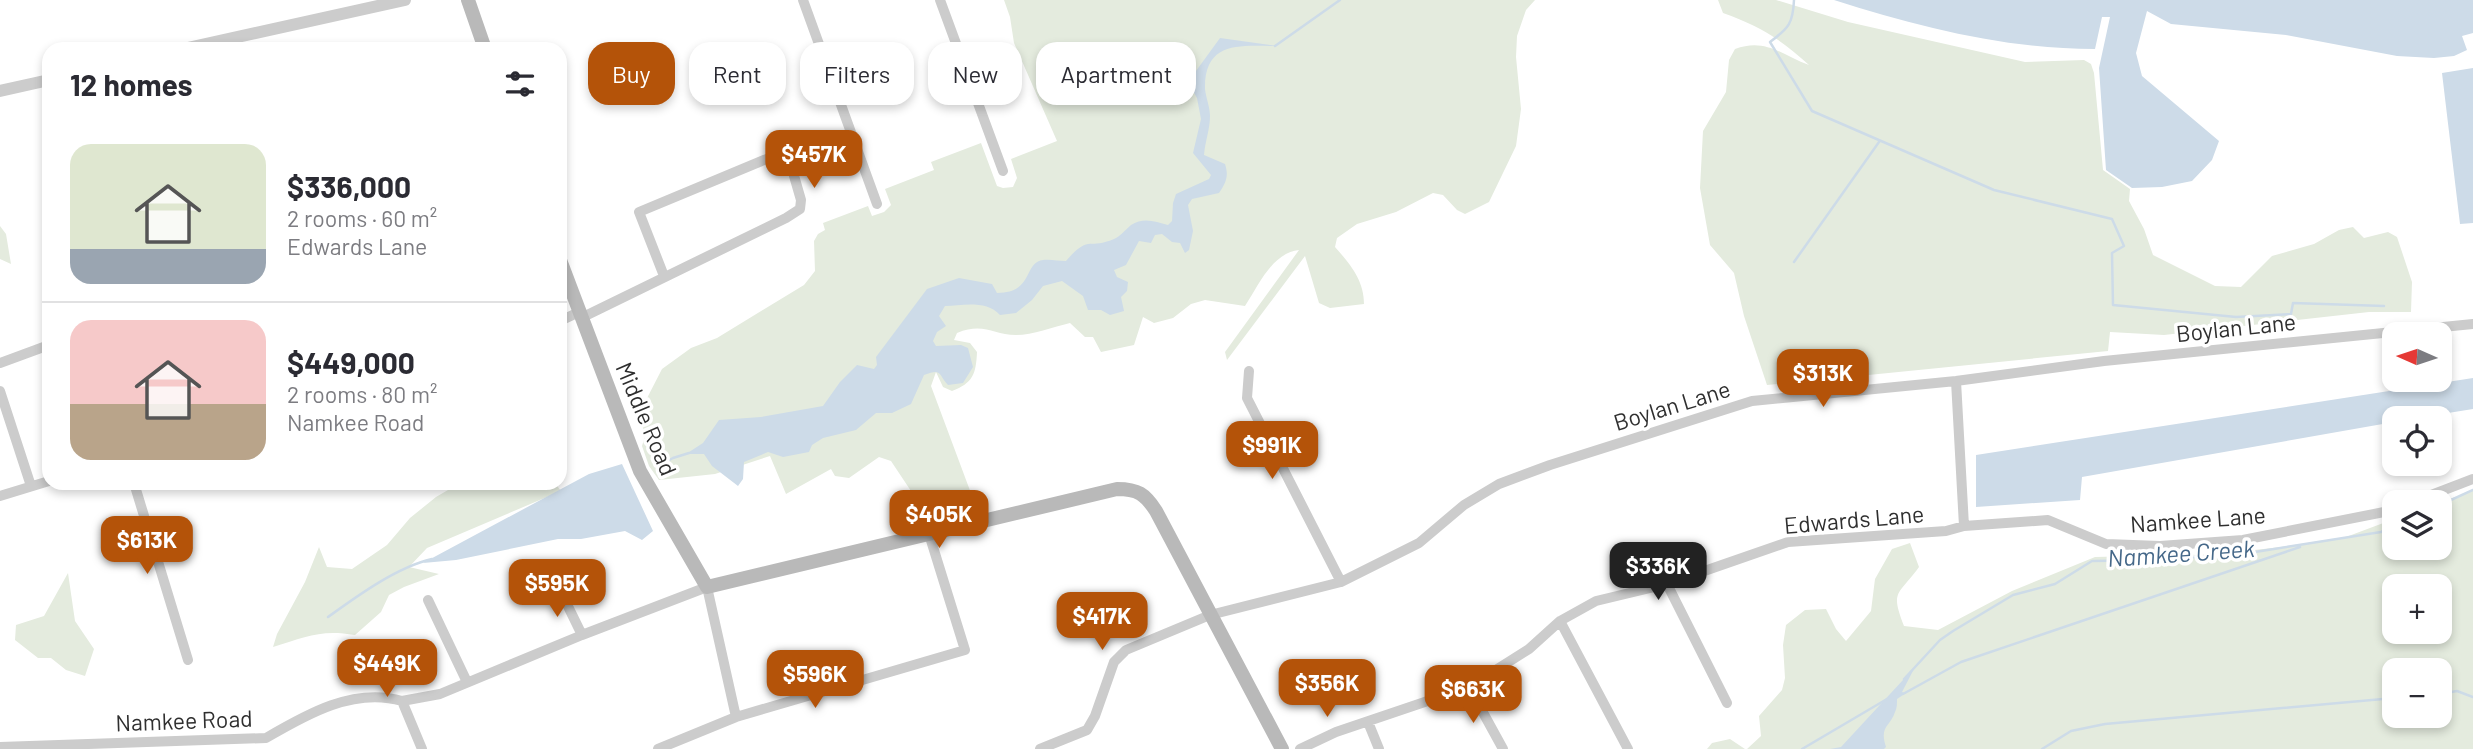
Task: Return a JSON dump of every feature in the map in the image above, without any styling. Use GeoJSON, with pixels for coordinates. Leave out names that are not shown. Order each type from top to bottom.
{"type":"FeatureCollection","features":[{"type":"Feature","properties":{"kind":"main road"},"geometry":{"type":"LineString","coordinates":[[468,0],[483,42]]}},
{"type":"Feature","properties":{"kind":"main road","name":"Middle Road"},"geometry":{"type":"LineString","coordinates":[[567,279],[640,471],[707,587]]}},
{"type":"Feature","properties":{"kind":"main road"},"geometry":{"type":"LineString","coordinates":[[707,587],[1117,489],[1129,489],[1144,494],[1166,530],[1282,749]]}},
{"type":"Feature","properties":{"kind":"street"},"geometry":{"type":"LineString","coordinates":[[239,42],[405,0]]}},
{"type":"Feature","properties":{"kind":"street"},"geometry":{"type":"LineString","coordinates":[[803,0],[877,204]]}},
{"type":"Feature","properties":{"kind":"street"},"geometry":{"type":"LineString","coordinates":[[940,0],[1003,171]]}},
{"type":"Feature","properties":{"kind":"street"},"geometry":{"type":"LineString","coordinates":[[0,91],[42,82]]}},
{"type":"Feature","properties":{"kind":"street"},"geometry":{"type":"LineString","coordinates":[[567,319],[664,276],[800,209],[801,201],[788,155],[776,155],[639,212],[664,276]]}},
{"type":"Feature","properties":{"kind":"street","name":"Boylan Lane"},"geometry":{"type":"LineString","coordinates":[[1040,749],[1087,730],[1095,716],[1114,662],[1126,650],[1210,615],[1341,582],[1419,543],[1464,505],[1496,486],[1550,465],[1752,401],[1956,381],[2104,361],[2473,324]]}},
{"type":"Feature","properties":{"kind":"street"},"geometry":{"type":"LineString","coordinates":[[0,363],[42,348]]}},
{"type":"Feature","properties":{"kind":"street"},"geometry":{"type":"LineString","coordinates":[[1249,370],[1247,398],[1341,582]]}},
{"type":"Feature","properties":{"kind":"street"},"geometry":{"type":"LineString","coordinates":[[1956,381],[1964,526]]}},
{"type":"Feature","properties":{"kind":"street"},"geometry":{"type":"LineString","coordinates":[[0,391],[32,486]]}},
{"type":"Feature","properties":{"kind":"street"},"geometry":{"type":"LineString","coordinates":[[2444,490],[2473,479]]}},
{"type":"Feature","properties":{"kind":"street"},"geometry":{"type":"LineString","coordinates":[[0,496],[42,483]]}},
{"type":"Feature","properties":{"kind":"street"},"geometry":{"type":"LineString","coordinates":[[136,490],[188,660]]}},
{"type":"Feature","properties":{"kind":"street","name":"Namkee Lane"},"geometry":{"type":"LineString","coordinates":[[1964,526],[2048,520],[2106,544],[2160,546],[2243,540],[2382,512]]}},
{"type":"Feature","properties":{"kind":"street","name":"Edwards Lane"},"geometry":{"type":"LineString","coordinates":[[1300,749],[1336,732],[1469,687],[1529,649],[1560,621],[1596,601],[1667,584],[1788,542],[1946,531],[1964,526]]}},
{"type":"Feature","properties":{"kind":"street"},"geometry":{"type":"LineString","coordinates":[[658,749],[736,717],[965,650],[929,534]]}},
{"type":"Feature","properties":{"kind":"street"},"geometry":{"type":"LineString","coordinates":[[1667,584],[1727,703]]}},
{"type":"Feature","properties":{"kind":"street"},"geometry":{"type":"LineString","coordinates":[[707,587],[736,717]]}},
{"type":"Feature","properties":{"kind":"street","name":"Namkee Road"},"geometry":{"type":"LineString","coordinates":[[0,747],[266,738],[298,719],[350,699],[387,697],[402,701],[445,692],[707,587]]}},
{"type":"Feature","properties":{"kind":"street"},"geometry":{"type":"LineString","coordinates":[[560,590],[582,635]]}},
{"type":"Feature","properties":{"kind":"street"},"geometry":{"type":"LineString","coordinates":[[428,600],[467,682]]}},
{"type":"Feature","properties":{"kind":"street"},"geometry":{"type":"LineString","coordinates":[[1560,621],[1628,749]]}},
{"type":"Feature","properties":{"kind":"street"},"geometry":{"type":"LineString","coordinates":[[1469,687],[1503,749]]}},
{"type":"Feature","properties":{"kind":"street"},"geometry":{"type":"LineString","coordinates":[[402,701],[422,749]]}},
{"type":"Feature","properties":{"kind":"street"},"geometry":{"type":"LineString","coordinates":[[1366,749],[1378,747],[1368,722]]}},
{"type":"Feature","properties":{"kind":"shaded area"},"geometry":{"type":"Polygon","coordinates":[[[1004,0],[1535,0],[1526,10],[1517,36],[1516,57],[1521,109],[1516,146],[1489,202],[1465,214],[1457,210],[1443,195],[1433,193],[1396,212],[1357,224],[1337,238],[1335,247],[1359,280],[1364,304],[1330,308],[1319,303],[1305,256],[1227,360],[1225,352],[1299,250],[1281,257],[1274,264],[1245,306],[1205,300],[1191,304],[1173,318],[1154,323],[1143,317],[1134,345],[1101,352],[1093,337],[1085,337],[1070,323],[1023,335],[981,329],[957,333],[954,340],[970,343],[977,352],[972,377],[965,385],[952,391],[943,387],[936,372],[931,386],[978,512],[925,527],[921,506],[891,461],[879,457],[849,478],[835,476],[831,469],[786,494],[770,456],[715,474],[659,480],[649,466],[642,446],[645,436],[641,420],[644,404],[662,369],[691,348],[717,338],[804,285],[815,271],[814,241],[818,234],[825,230],[823,223],[868,206],[872,216],[884,212],[891,205],[885,189],[934,170],[931,162],[981,143],[997,186],[1013,187],[1017,178],[1011,159],[1057,141],[1041,105],[1196,105],[1196,42],[1036,42],[1036,93],[1022,61],[1022,42],[1014,42],[1004,0]]]}},
{"type":"Feature","properties":{"kind":"shaded area"},"geometry":{"type":"Polygon","coordinates":[[[1718,0],[1776,0],[1848,22],[2025,62],[2084,60],[2091,64],[2094,73],[2103,170],[2130,189],[2129,201],[2144,229],[2153,255],[2215,286],[2241,287],[2272,256],[2314,244],[2339,230],[2353,227],[2364,238],[2388,232],[2397,237],[2412,282],[2411,312],[2369,312],[2164,335],[2110,332],[2108,351],[1767,385],[1744,316],[1734,273],[1710,245],[1700,188],[1703,131],[1726,92],[1729,60],[1735,49],[1765,46],[1809,65],[1769,34],[1723,13],[1718,0]]]}},
{"type":"Feature","properties":{"kind":"shaded area"},"geometry":{"type":"Polygon","coordinates":[[[0,226],[6,234],[11,264],[0,259],[0,226]]]}},
{"type":"Feature","properties":{"kind":"shaded area"},"geometry":{"type":"Polygon","coordinates":[[[448,490],[561,491],[427,548],[409,567],[439,574],[389,595],[381,612],[355,635],[323,634],[273,647],[319,547],[327,567],[352,569],[387,545],[410,518],[448,490]]]}},
{"type":"Feature","properties":{"kind":"shaded area"},"geometry":{"type":"Polygon","coordinates":[[[2473,490],[2473,749],[1747,749],[1761,736],[1759,716],[1782,690],[1785,678],[1783,645],[1786,625],[1805,610],[1826,609],[1836,629],[1846,641],[1871,611],[1875,579],[1892,549],[1910,543],[1919,567],[1898,594],[1897,606],[1904,626],[1938,630],[2012,591],[2095,557],[2219,554],[2346,537],[2382,524],[2382,560],[2452,560],[2452,498],[2473,490]]]}},
{"type":"Feature","properties":{"kind":"shaded area"},"geometry":{"type":"Polygon","coordinates":[[[68,573],[75,621],[94,649],[85,676],[66,670],[51,658],[38,658],[15,640],[16,625],[44,616],[68,573]]]}},
{"type":"Feature","properties":{"kind":"shaded area"},"geometry":{"type":"Polygon","coordinates":[[[1730,739],[1745,749],[1707,749],[1712,743],[1730,739]]]}},
{"type":"Feature","properties":{"kind":"water"},"geometry":{"type":"Polygon","coordinates":[[[1834,0],[2473,0],[2473,33],[2462,36],[2467,50],[2454,56],[2397,56],[2286,35],[2171,24],[2147,11],[2136,53],[2142,76],[2219,141],[2212,160],[2192,181],[2162,187],[2132,188],[2106,170],[2099,68],[2110,17],[2102,17],[2095,49],[2061,48],[1963,35],[1834,0]]]}},
{"type":"Feature","properties":{"kind":"water"},"geometry":{"type":"Polygon","coordinates":[[[1220,38],[1278,46],[1239,46],[1218,53],[1211,61],[1206,73],[1205,89],[1210,116],[1204,155],[1225,164],[1225,183],[1219,193],[1192,199],[1188,205],[1193,231],[1189,250],[1185,253],[1180,243],[1172,242],[1162,234],[1155,235],[1151,243],[1139,241],[1126,265],[1114,270],[1117,277],[1128,282],[1127,291],[1121,297],[1124,311],[1110,315],[1101,310],[1088,310],[1083,296],[1062,281],[1043,286],[1032,300],[1016,313],[1000,315],[988,307],[974,304],[945,306],[939,316],[946,326],[937,332],[933,341],[936,346],[961,345],[968,348],[973,367],[963,383],[948,385],[937,372],[924,375],[911,404],[892,413],[876,413],[856,430],[823,438],[812,445],[809,452],[783,457],[768,452],[744,462],[743,479],[738,486],[712,466],[704,454],[686,454],[703,443],[719,420],[761,417],[823,406],[840,382],[857,365],[874,369],[877,365],[876,357],[927,289],[959,278],[992,284],[997,293],[1009,292],[1023,283],[1037,262],[1066,261],[1084,245],[1114,239],[1140,221],[1168,225],[1172,221],[1176,194],[1209,179],[1211,175],[1193,153],[1201,119],[1196,96],[1196,71],[1220,38]]]}},
{"type":"Feature","properties":{"kind":"water"},"geometry":{"type":"Polygon","coordinates":[[[2473,68],[2473,223],[2460,224],[2442,73],[2473,68]]]}},
{"type":"Feature","properties":{"kind":"water"},"geometry":{"type":"Polygon","coordinates":[[[2473,378],[2473,409],[2452,412],[2452,406],[2382,406],[2382,424],[2082,477],[2080,500],[1976,507],[1976,455],[2383,392],[2452,392],[2452,381],[2473,378]]]}},
{"type":"Feature","properties":{"kind":"water"},"geometry":{"type":"Polygon","coordinates":[[[622,464],[653,531],[642,540],[625,531],[581,539],[558,539],[456,560],[423,563],[559,490],[567,490],[567,486],[589,474],[622,464]]]}},
{"type":"Feature","properties":{"kind":"water"},"geometry":{"type":"Polygon","coordinates":[[[1915,667],[1902,692],[1906,693],[1897,699],[1896,710],[1884,731],[1884,749],[1830,749],[1841,747],[1915,667]]]}},
{"type":"Feature","properties":{"kind":"waterway"},"geometry":{"type":"LineString","coordinates":[[1275,46],[1340,0]]}},
{"type":"Feature","properties":{"kind":"waterway"},"geometry":{"type":"LineString","coordinates":[[1794,0],[1789,24],[1770,42],[1812,111],[1994,190],[2112,219],[2124,246],[2112,253],[2113,305],[2236,317],[2291,314],[2293,303],[2384,306]]}},
{"type":"Feature","properties":{"kind":"waterway"},"geometry":{"type":"LineString","coordinates":[[1794,262],[1879,142]]}},
{"type":"Feature","properties":{"kind":"waterway"},"geometry":{"type":"LineString","coordinates":[[660,465],[689,453]]}},
{"type":"Feature","properties":{"kind":"waterway","name":"Namkee Creek"},"geometry":{"type":"LineString","coordinates":[[2452,500],[2473,490]]}},
{"type":"Feature","properties":{"kind":"waterway","name":"Namkee Creek"},"geometry":{"type":"LineString","coordinates":[[1904,679],[1940,640],[1953,631],[2013,595],[2055,584],[2092,561],[2160,560],[2255,552],[2382,532]]}},
{"type":"Feature","properties":{"kind":"waterway","name":"Namkee Creek"},"geometry":{"type":"LineString","coordinates":[[1903,694],[1961,662],[2300,547]]}},
{"type":"Feature","properties":{"kind":"waterway"},"geometry":{"type":"LineString","coordinates":[[328,617],[391,575],[432,559]]}},
{"type":"Feature","properties":{"kind":"waterway"},"geometry":{"type":"LineString","coordinates":[[2452,692],[2473,697]]}},
{"type":"Feature","properties":{"kind":"waterway","name":"Namkee Creek"},"geometry":{"type":"LineString","coordinates":[[1802,749],[1887,699]]}},
{"type":"Feature","properties":{"kind":"waterway"},"geometry":{"type":"LineString","coordinates":[[2042,749],[2071,731],[2105,724],[2382,699]]}}]}
